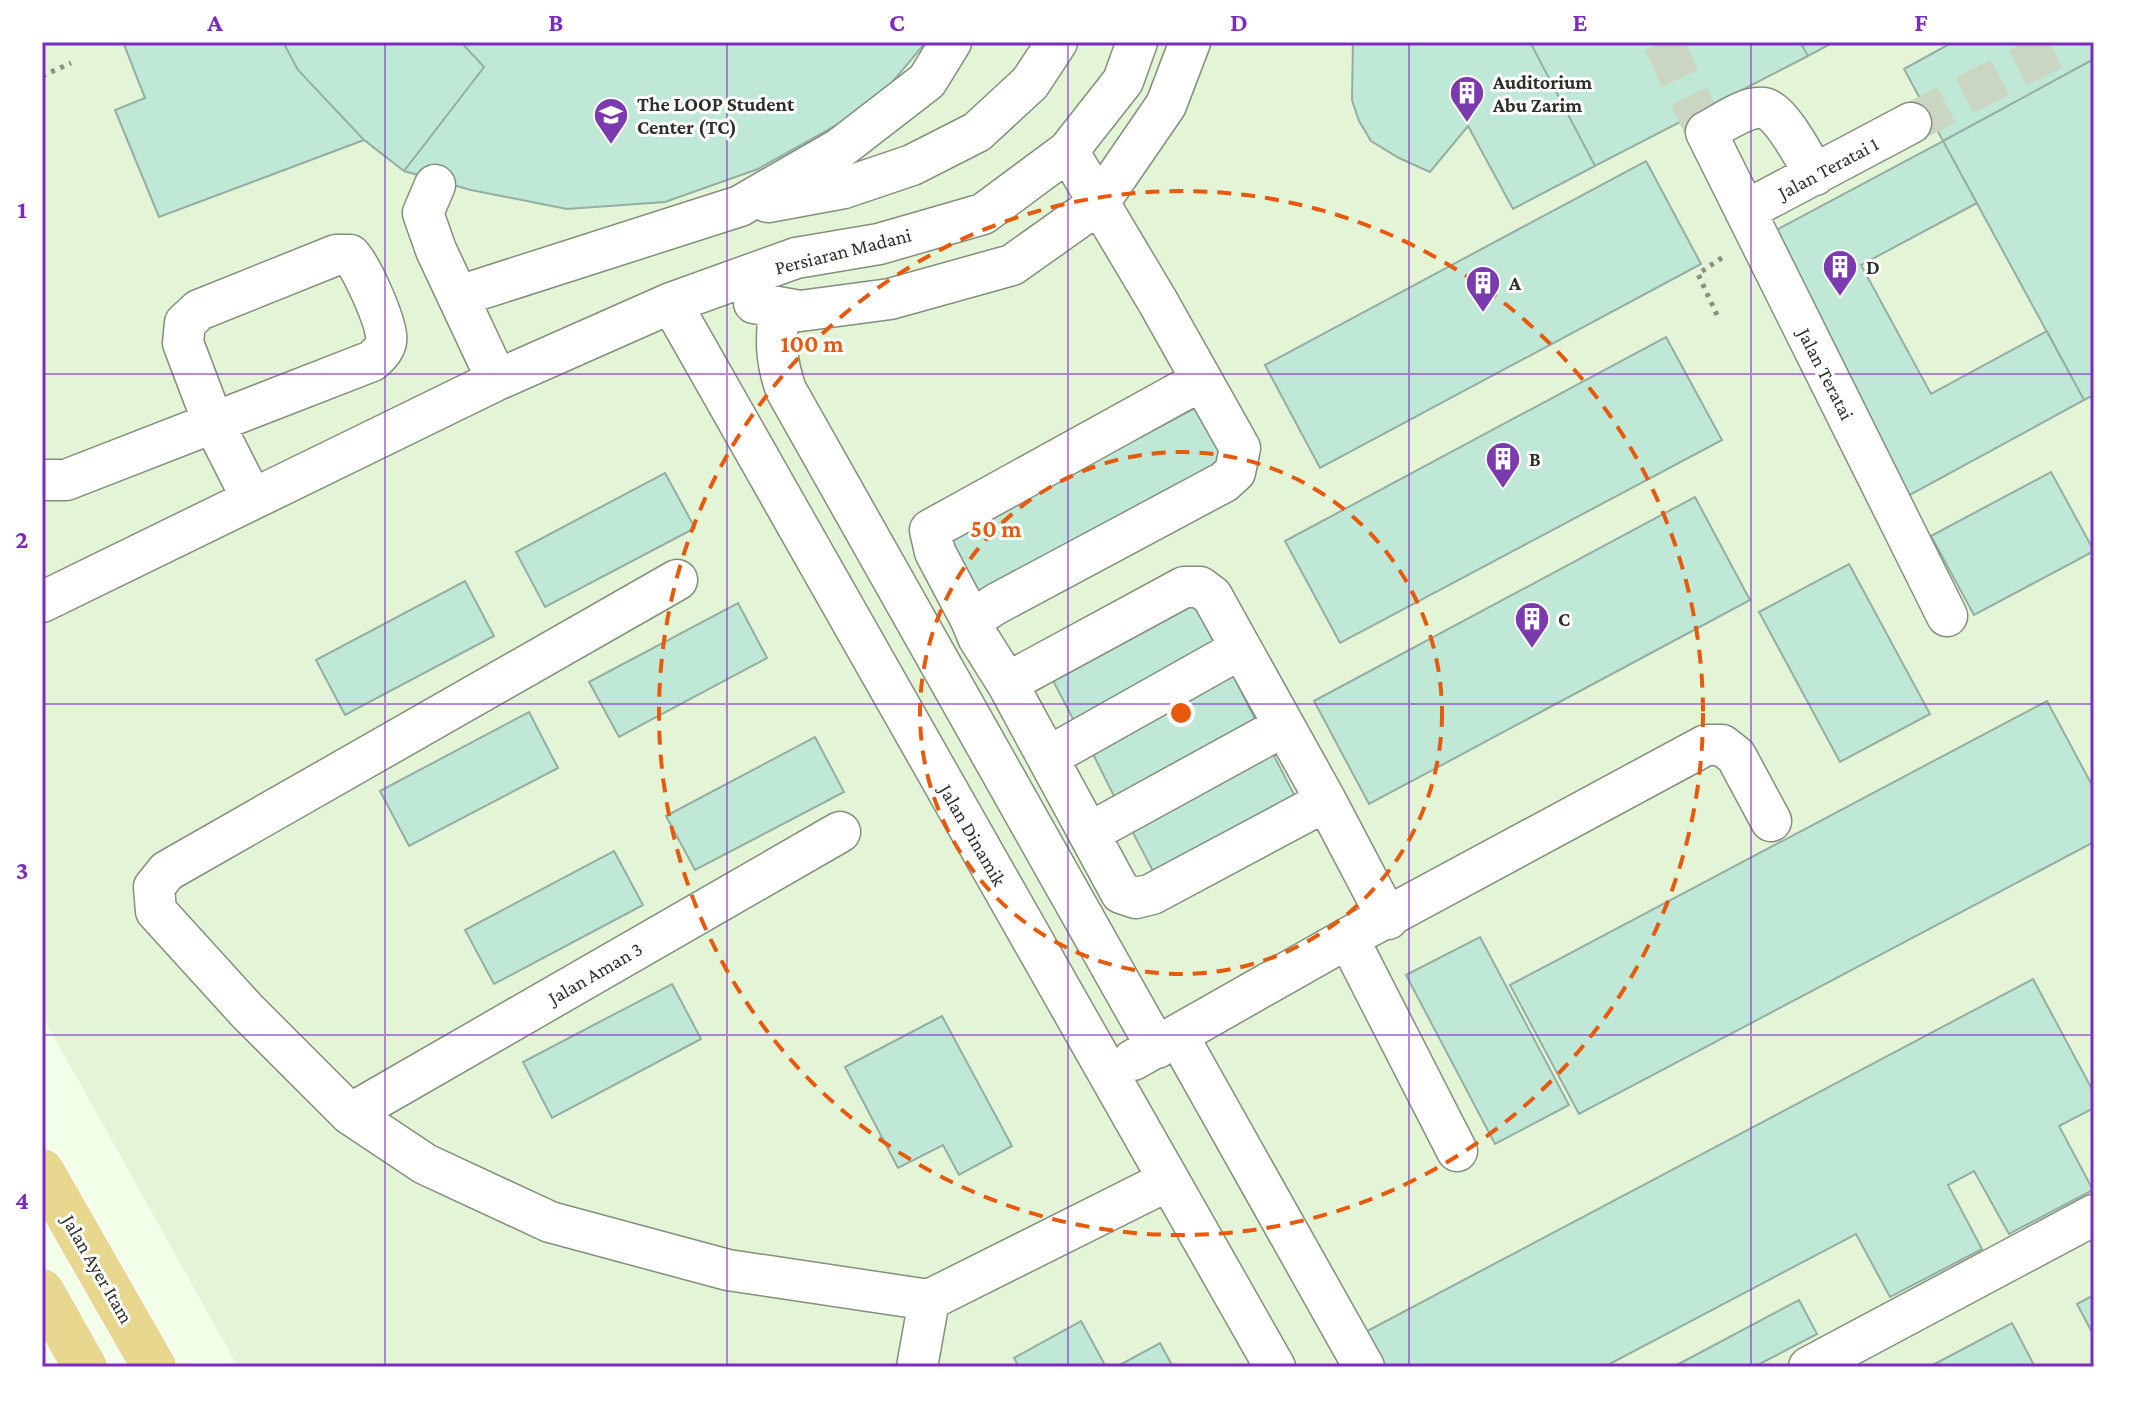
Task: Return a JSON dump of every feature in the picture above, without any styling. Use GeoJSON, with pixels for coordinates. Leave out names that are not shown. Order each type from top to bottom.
{"type":"FeatureCollection","features":[{"type":"Feature","properties":{"kind":"main road","name":"Jalan Ayer Itam"},"geometry":{"type":"LineString","coordinates":[[42,1171],[154,1367]]}},
{"type":"Feature","properties":{"kind":"main road"},"geometry":{"type":"LineString","coordinates":[[42,1291],[85,1367]]}},
{"type":"Feature","properties":{"kind":"street"},"geometry":{"type":"LineString","coordinates":[[740,206],[839,149],[927,81],[951,42]]}},
{"type":"Feature","properties":{"kind":"street"},"geometry":{"type":"LineString","coordinates":[[459,296],[740,206],[844,188],[912,165],[977,132],[1030,83],[1057,42]]}},
{"type":"Feature","properties":{"kind":"street","name":"Persiaran Madani"},"geometry":{"type":"LineString","coordinates":[[685,299],[796,258],[879,244],[983,214],[1068,151],[1123,81],[1137,42]]}},
{"type":"Feature","properties":{"kind":"street","name":"Persiaran Madani"},"geometry":{"type":"LineString","coordinates":[[685,299],[800,311],[890,299],[1012,265],[1098,204],[1166,105],[1190,42]]}},
{"type":"Feature","properties":{"kind":"street","name":"Jalan Teratai"},"geometry":{"type":"LineString","coordinates":[[1815,175],[1775,113],[1764,107],[1750,110],[1706,132],[1947,616]]}},
{"type":"Feature","properties":{"kind":"street","name":"Jalan Teratai 1"},"geometry":{"type":"LineString","coordinates":[[1751,223],[1815,175],[1911,123]]}},
{"type":"Feature","properties":{"kind":"street"},"geometry":{"type":"LineString","coordinates":[[971,620],[1224,482],[1235,472],[1240,448],[1068,151]]}},
{"type":"Feature","properties":{"kind":"street"},"geometry":{"type":"LineString","coordinates":[[435,185],[423,213],[436,250],[497,380]]}},
{"type":"Feature","properties":{"kind":"street"},"geometry":{"type":"LineString","coordinates":[[42,480],[66,480],[213,422],[372,361],[383,351],[387,336],[360,265],[350,255],[336,255],[199,310],[185,323],[183,343],[213,422],[252,499]]}},
{"type":"Feature","properties":{"kind":"street"},"geometry":{"type":"LineString","coordinates":[[42,602],[497,380],[685,299]]}},
{"type":"Feature","properties":{"kind":"street","name":"Jalan Dinamik"},"geometry":{"type":"LineString","coordinates":[[685,299],[1108,1073],[1275,1367]]}},
{"type":"Feature","properties":{"kind":"street"},"geometry":{"type":"LineString","coordinates":[[779,308],[777,364],[786,390],[1168,1042],[1364,1367]]}},
{"type":"Feature","properties":{"kind":"street"},"geometry":{"type":"LineString","coordinates":[[1200,381],[930,530],[935,552],[978,637],[1007,683],[1121,893],[1136,898],[1152,894],[1326,801]]}},
{"type":"Feature","properties":{"kind":"street"},"geometry":{"type":"LineString","coordinates":[[677,580],[167,871],[154,887],[156,911],[247,1011],[350,1114],[425,1164],[550,1222],[728,1270],[929,1300],[1169,1180]]}},
{"type":"Feature","properties":{"kind":"street"},"geometry":{"type":"LineString","coordinates":[[1007,683],[1184,587],[1200,587],[1212,596],[1388,919]]}},
{"type":"Feature","properties":{"kind":"street"},"geometry":{"type":"LineString","coordinates":[[1048,757],[1240,649]]}},
{"type":"Feature","properties":{"kind":"street"},"geometry":{"type":"LineString","coordinates":[[1089,833],[1284,726]]}},
{"type":"Feature","properties":{"kind":"street"},"geometry":{"type":"LineString","coordinates":[[1108,1073],[1348,938],[1706,745],[1722,745],[1736,756],[1771,821]]}},
{"type":"Feature","properties":{"kind":"street","name":"Jalan Aman 3"},"geometry":{"type":"LineString","coordinates":[[350,1114],[840,832]]}},
{"type":"Feature","properties":{"kind":"street"},"geometry":{"type":"LineString","coordinates":[[1348,938],[1457,1151]]}},
{"type":"Feature","properties":{"kind":"street"},"geometry":{"type":"LineString","coordinates":[[1809,1367],[2094,1215]]}},
{"type":"Feature","properties":{"kind":"street"},"geometry":{"type":"LineString","coordinates":[[917,1367],[929,1300]]}},
{"type":"Feature","properties":{"kind":"path"},"geometry":{"type":"LineString","coordinates":[[42,76],[71,63]]}},
{"type":"Feature","properties":{"kind":"path"},"geometry":{"type":"LineString","coordinates":[[1717,315],[1698,274],[1751,223]]}},
{"type":"Feature","properties":{"kind":"shaded area"},"geometry":{"type":"Polygon","coordinates":[[[42,42],[2094,42],[2094,1367],[238,1367],[42,1015],[42,42]]]}},
{"type":"Feature","properties":{"kind":"building"},"geometry":{"type":"Polygon","coordinates":[[[123,42],[461,42],[484,67],[404,171],[364,140],[159,217],[115,110],[145,98],[123,42]]]}},
{"type":"Feature","properties":{"kind":"building"},"geometry":{"type":"Polygon","coordinates":[[[283,42],[926,42],[874,104],[758,169],[665,202],[567,209],[471,190],[404,171],[364,140],[298,70],[283,42]]]}},
{"type":"Feature","properties":{"kind":"building","name":"Auditorium Abu Zarim"},"geometry":{"type":"Polygon","coordinates":[[[1353,42],[1530,42],[1595,166],[1513,209],[1468,126],[1430,172],[1399,158],[1371,141],[1359,121],[1352,100],[1353,42]]]}},
{"type":"Feature","properties":{"kind":"building"},"geometry":{"type":"Polygon","coordinates":[[[1530,42],[1800,42],[1808,56],[1595,166],[1530,42]]]}},
{"type":"Feature","properties":{"kind":"building"},"geometry":{"type":"Polygon","coordinates":[[[1800,42],[1834,42],[1808,56],[1800,42]]]}},
{"type":"Feature","properties":{"kind":"building"},"geometry":{"type":"Polygon","coordinates":[[[1953,42],[2094,42],[2094,59],[1943,141],[1904,69],[1953,42]]]}},
{"type":"Feature","properties":{"kind":"building"},"geometry":{"type":"Polygon","coordinates":[[[2094,59],[2094,395],[2084,400],[1943,141],[2094,59]]]}},
{"type":"Feature","properties":{"kind":"building","name":"D"},"geometry":{"type":"Polygon","coordinates":[[[1943,141],[1977,203],[1861,265],[1931,394],[2047,331],[2084,400],[1908,496],[1767,235],[1943,141]]]}},
{"type":"Feature","properties":{"kind":"building","name":"A"},"geometry":{"type":"Polygon","coordinates":[[[1646,161],[1701,264],[1320,468],[1265,365],[1646,161]]]}},
{"type":"Feature","properties":{"kind":"building","name":"B"},"geometry":{"type":"Polygon","coordinates":[[[1666,337],[1722,440],[1340,643],[1285,541],[1666,337]]]}},
{"type":"Feature","properties":{"kind":"building"},"geometry":{"type":"Polygon","coordinates":[[[1201,405],[1232,463],[968,602],[938,544],[1201,405]]]}},
{"type":"Feature","properties":{"kind":"building"},"geometry":{"type":"Polygon","coordinates":[[[2051,472],[2094,551],[1974,615],[1931,536],[2051,472]]]}},
{"type":"Feature","properties":{"kind":"building"},"geometry":{"type":"Polygon","coordinates":[[[665,473],[695,528],[545,607],[516,552],[665,473]]]}},
{"type":"Feature","properties":{"kind":"building","name":"C"},"geometry":{"type":"Polygon","coordinates":[[[1695,497],[1750,600],[1369,804],[1314,701],[1695,497]]]}},
{"type":"Feature","properties":{"kind":"building"},"geometry":{"type":"Polygon","coordinates":[[[1849,564],[1930,714],[1840,762],[1759,612],[1849,564]]]}},
{"type":"Feature","properties":{"kind":"building"},"geometry":{"type":"Polygon","coordinates":[[[465,581],[494,636],[345,715],[316,660],[465,581]]]}},
{"type":"Feature","properties":{"kind":"building"},"geometry":{"type":"Polygon","coordinates":[[[1190,596],[1217,648],[1074,721],[1047,669],[1190,596]]]}},
{"type":"Feature","properties":{"kind":"building"},"geometry":{"type":"Polygon","coordinates":[[[738,603],[767,658],[619,737],[589,682],[738,603]]]}},
{"type":"Feature","properties":{"kind":"building"},"geometry":{"type":"Polygon","coordinates":[[[1233,675],[1259,727],[1116,800],[1090,748],[1233,675]]]}},
{"type":"Feature","properties":{"kind":"building"},"geometry":{"type":"Polygon","coordinates":[[[2047,701],[2094,789],[2094,842],[1579,1114],[1510,985],[2047,701]]]}},
{"type":"Feature","properties":{"kind":"building"},"geometry":{"type":"Polygon","coordinates":[[[529,712],[558,768],[409,846],[380,791],[529,712]]]}},
{"type":"Feature","properties":{"kind":"building"},"geometry":{"type":"Polygon","coordinates":[[[815,737],[844,792],[695,870],[666,816],[815,737]]]}},
{"type":"Feature","properties":{"kind":"building"},"geometry":{"type":"Polygon","coordinates":[[[1272,752],[1299,804],[1156,877],[1129,825],[1272,752]]]}},
{"type":"Feature","properties":{"kind":"building"},"geometry":{"type":"Polygon","coordinates":[[[614,851],[643,905],[494,984],[465,930],[614,851]]]}},
{"type":"Feature","properties":{"kind":"building"},"geometry":{"type":"Polygon","coordinates":[[[1480,937],[1569,1105],[1495,1144],[1406,975],[1480,937]]]}},
{"type":"Feature","properties":{"kind":"building"},"geometry":{"type":"Polygon","coordinates":[[[2033,979],[2094,1093],[2094,1108],[2059,1126],[2093,1190],[2009,1234],[1974,1171],[1948,1185],[1982,1249],[1890,1297],[1856,1234],[1604,1367],[1369,1367],[1354,1338],[2033,979]]]}},
{"type":"Feature","properties":{"kind":"building"},"geometry":{"type":"Polygon","coordinates":[[[672,984],[701,1039],[552,1118],[523,1062],[672,984]]]}},
{"type":"Feature","properties":{"kind":"building"},"geometry":{"type":"Polygon","coordinates":[[[942,1016],[1012,1146],[959,1175],[943,1145],[898,1168],[845,1067],[942,1016]]]}},
{"type":"Feature","properties":{"kind":"building"},"geometry":{"type":"Polygon","coordinates":[[[2094,1295],[2094,1336],[2077,1304],[2094,1295]]]}},
{"type":"Feature","properties":{"kind":"building"},"geometry":{"type":"Polygon","coordinates":[[[1799,1300],[1817,1334],[1754,1367],[1673,1367],[1799,1300]]]}},
{"type":"Feature","properties":{"kind":"building"},"geometry":{"type":"Polygon","coordinates":[[[1081,1321],[1106,1367],[1019,1367],[1014,1358],[1081,1321]]]}},
{"type":"Feature","properties":{"kind":"building"},"geometry":{"type":"Polygon","coordinates":[[[2012,1323],[2035,1367],[1929,1367],[2012,1323]]]}},
{"type":"Feature","properties":{"kind":"building"},"geometry":{"type":"Polygon","coordinates":[[[1160,1343],[1173,1367],[1116,1367],[1160,1343]]]}},
{"type":"Feature","properties":{"kind":"tunnel"},"geometry":{"type":"LineString","coordinates":[[1663,42],[1706,132]]}},
{"type":"Feature","properties":{"kind":"tunnel"},"geometry":{"type":"LineString","coordinates":[[1911,123],[2068,42]]}},
{"type":"Feature","properties":{"kind":"place","name":"Auditorium Abu Zarim"},"geometry":{"type":"Point","coordinates":[1467,124]}},
{"type":"Feature","properties":{"kind":"place","name":"The LOOP Student Center (TC)"},"geometry":{"type":"Point","coordinates":[611,146]}},
{"type":"Feature","properties":{"kind":"place","name":"D"},"geometry":{"type":"Point","coordinates":[1840,298]}},
{"type":"Feature","properties":{"kind":"place","name":"A"},"geometry":{"type":"Point","coordinates":[1483,314]}},
{"type":"Feature","properties":{"kind":"place","name":"B"},"geometry":{"type":"Point","coordinates":[1503,490]}},
{"type":"Feature","properties":{"kind":"place","name":"C"},"geometry":{"type":"Point","coordinates":[1532,650]}}]}
